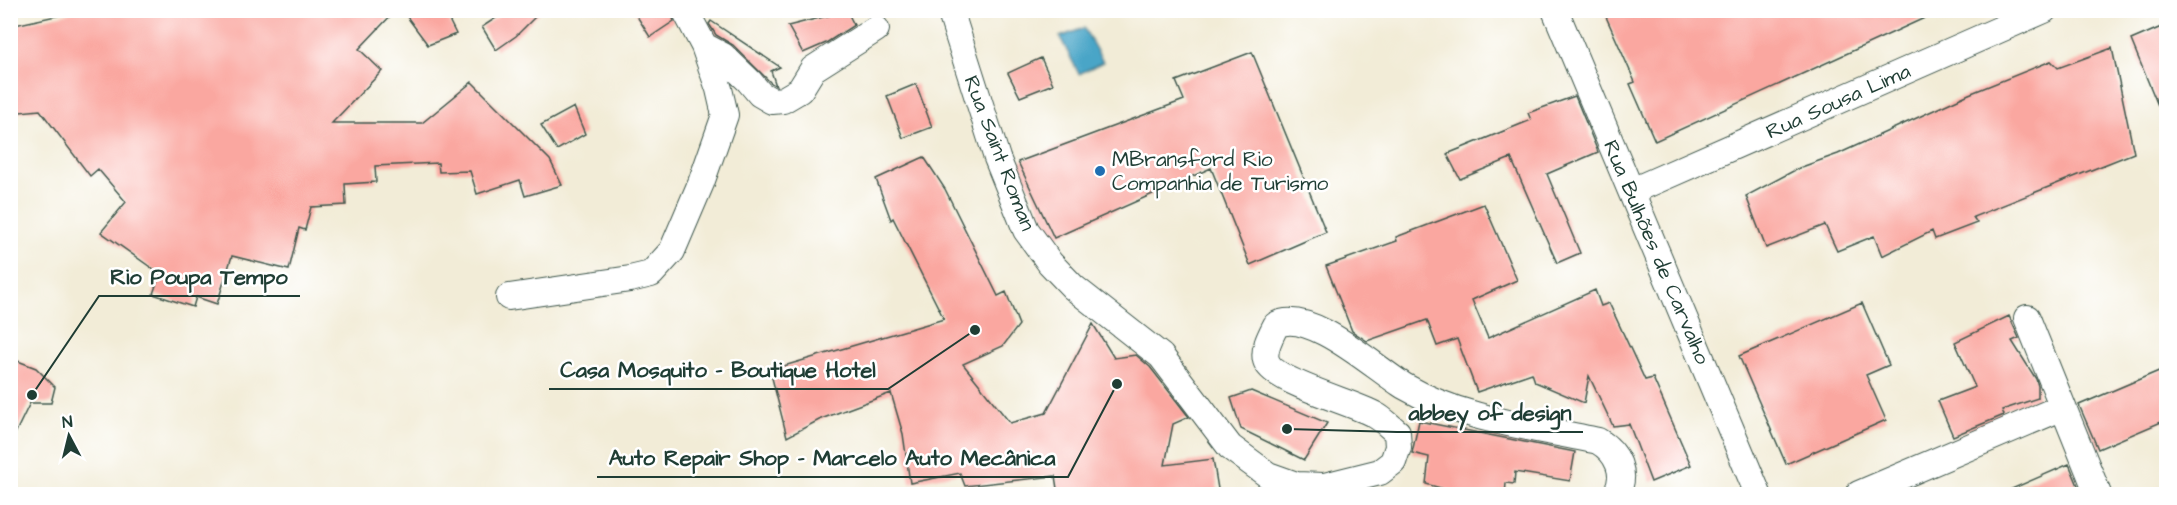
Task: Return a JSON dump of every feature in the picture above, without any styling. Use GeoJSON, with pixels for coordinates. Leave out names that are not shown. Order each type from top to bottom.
{"type":"FeatureCollection","features":[{"type":"Feature","properties":{"kind":"street"},"geometry":{"type":"LineString","coordinates":[[509,297],[651,274],[672,251],[701,183],[725,115],[719,89],[704,46],[685,10]]}},
{"type":"Feature","properties":{"kind":"street","name":"Rua Saint Roman"},"geometry":{"type":"LineString","coordinates":[[950,10],[998,158],[1026,230],[1050,263],[1074,287],[1161,356],[1230,447],[1269,475],[1296,485],[1324,486],[1380,472],[1393,462],[1398,447],[1397,432],[1375,415],[1326,396],[1271,370],[1265,358],[1268,343],[1276,325],[1286,321],[1302,323],[1318,329],[1404,386],[1442,405],[1598,441],[1610,448],[1618,463],[1622,484],[1616,495]]}},
{"type":"Feature","properties":{"kind":"street","name":"Rua Bulhões de Carvalho"},"geometry":{"type":"LineString","coordinates":[[1554,10],[1758,495]]}},
{"type":"Feature","properties":{"kind":"street","name":"Rua Sousa Lima"},"geometry":{"type":"LineString","coordinates":[[1632,191],[2044,10]]}},
{"type":"Feature","properties":{"kind":"street"},"geometry":{"type":"LineString","coordinates":[[704,46],[723,56],[760,94],[772,101],[783,100],[800,90],[813,69],[876,29]]}},
{"type":"Feature","properties":{"kind":"street"},"geometry":{"type":"LineString","coordinates":[[2027,318],[2098,495]]}},
{"type":"Feature","properties":{"kind":"street"},"geometry":{"type":"LineString","coordinates":[[1859,495],[2062,407]]}},
{"type":"Feature","properties":{"kind":"water"},"geometry":{"type":"Polygon","coordinates":[[[1084,28],[1103,62],[1079,74],[1060,37],[1084,28]]]}},
{"type":"Feature","properties":{"kind":"building"},"geometry":{"type":"Polygon","coordinates":[[[83,10],[396,10],[359,49],[382,71],[332,123],[422,123],[472,82],[550,160],[562,185],[525,196],[520,180],[477,194],[470,171],[439,172],[438,163],[375,166],[376,182],[345,184],[346,205],[311,207],[305,230],[299,228],[289,270],[232,256],[217,304],[196,297],[193,307],[153,294],[160,274],[101,232],[126,202],[98,169],[90,176],[40,110],[10,113],[10,26],[83,10]]]}},
{"type":"Feature","properties":{"kind":"building"},"geometry":{"type":"Polygon","coordinates":[[[402,10],[444,10],[456,34],[428,45],[402,10]]]}},
{"type":"Feature","properties":{"kind":"building"},"geometry":{"type":"Polygon","coordinates":[[[508,10],[542,10],[516,36],[496,50],[482,27],[508,10]]]}},
{"type":"Feature","properties":{"kind":"building"},"geometry":{"type":"Polygon","coordinates":[[[633,10],[670,10],[674,21],[650,37],[633,10]]]}},
{"type":"Feature","properties":{"kind":"building"},"geometry":{"type":"Polygon","coordinates":[[[1603,10],[1942,10],[1655,141],[1630,84],[1635,82],[1603,10]]]}},
{"type":"Feature","properties":{"kind":"building"},"geometry":{"type":"Polygon","coordinates":[[[847,11],[854,25],[826,43],[803,53],[788,26],[847,11]]]}},
{"type":"Feature","properties":{"kind":"building"},"geometry":{"type":"Polygon","coordinates":[[[711,21],[780,67],[771,71],[776,86],[733,45],[716,35],[709,24],[711,21]]]}},
{"type":"Feature","properties":{"kind":"building"},"geometry":{"type":"Polygon","coordinates":[[[2166,25],[2166,125],[2131,40],[2166,25]]]}},
{"type":"Feature","properties":{"kind":"building"},"geometry":{"type":"Polygon","coordinates":[[[2112,48],[2134,153],[1973,217],[1977,223],[1935,239],[1932,231],[1882,256],[1874,236],[1837,251],[1825,225],[1766,248],[1746,196],[1799,168],[1838,154],[1969,94],[2051,61],[2058,68],[2112,48]]]}},
{"type":"Feature","properties":{"kind":"building"},"geometry":{"type":"Polygon","coordinates":[[[1252,52],[1326,232],[1250,265],[1211,168],[1054,238],[1018,162],[1184,100],[1176,81],[1252,52]]]}},
{"type":"Feature","properties":{"kind":"building"},"geometry":{"type":"Polygon","coordinates":[[[1041,58],[1053,84],[1020,97],[1008,73],[1041,58]]]}},
{"type":"Feature","properties":{"kind":"building"},"geometry":{"type":"Polygon","coordinates":[[[916,84],[932,127],[903,138],[887,96],[916,84]]]}},
{"type":"Feature","properties":{"kind":"building"},"geometry":{"type":"Polygon","coordinates":[[[1575,96],[1598,152],[1547,174],[1580,253],[1557,263],[1511,158],[1460,179],[1447,154],[1531,120],[1528,113],[1575,96]]]}},
{"type":"Feature","properties":{"kind":"building"},"geometry":{"type":"Polygon","coordinates":[[[574,107],[585,134],[557,150],[541,125],[574,107]]]}},
{"type":"Feature","properties":{"kind":"building"},"geometry":{"type":"Polygon","coordinates":[[[924,157],[945,189],[998,296],[1006,292],[1019,325],[1003,346],[963,364],[1010,423],[1046,413],[1093,324],[1114,358],[1136,355],[1150,367],[1189,417],[1173,424],[1165,465],[1213,459],[1219,495],[1058,495],[1055,476],[965,486],[960,473],[910,483],[903,434],[891,393],[821,419],[787,437],[770,370],[944,319],[893,218],[891,220],[876,179],[924,157]]]}},
{"type":"Feature","properties":{"kind":"building"},"geometry":{"type":"Polygon","coordinates":[[[1484,204],[1517,280],[1472,300],[1488,338],[1595,290],[1601,306],[1609,303],[1645,380],[1653,378],[1691,465],[1651,482],[1629,424],[1613,426],[1589,376],[1584,403],[1535,382],[1532,373],[1477,392],[1457,339],[1437,346],[1427,320],[1367,341],[1352,331],[1326,266],[1397,241],[1396,237],[1484,204]]]}},
{"type":"Feature","properties":{"kind":"building"},"geometry":{"type":"Polygon","coordinates":[[[1862,303],[1889,365],[1866,375],[1886,420],[1786,464],[1739,356],[1862,303]]]}},
{"type":"Feature","properties":{"kind":"building"},"geometry":{"type":"Polygon","coordinates":[[[2009,316],[2019,338],[2012,341],[2036,379],[2038,398],[2002,410],[2004,415],[1953,436],[1938,401],[1975,387],[1955,342],[2009,316]]]}},
{"type":"Feature","properties":{"kind":"building"},"geometry":{"type":"Polygon","coordinates":[[[10,358],[36,368],[55,387],[51,403],[30,403],[10,444],[10,358]]]}},
{"type":"Feature","properties":{"kind":"building"},"geometry":{"type":"Polygon","coordinates":[[[2166,368],[2166,420],[2098,449],[2079,405],[2166,368]]]}},
{"type":"Feature","properties":{"kind":"building"},"geometry":{"type":"Polygon","coordinates":[[[1251,391],[1327,423],[1304,460],[1241,429],[1231,398],[1251,391]]]}},
{"type":"Feature","properties":{"kind":"building"},"geometry":{"type":"Polygon","coordinates":[[[1419,421],[1575,452],[1570,481],[1515,472],[1514,484],[1506,483],[1505,495],[1466,495],[1426,484],[1429,457],[1412,453],[1419,421]]]}},
{"type":"Feature","properties":{"kind":"building"},"geometry":{"type":"Polygon","coordinates":[[[2069,464],[2082,495],[1998,495],[2069,464]]]}},
{"type":"Feature","properties":{"kind":"place","name":"MBransford Rio Companhia de Turismo"},"geometry":{"type":"Point","coordinates":[1100,171]}},
{"type":"Feature","properties":{"kind":"place","name":"Casa Mosquito - Boutique Hotel"},"geometry":{"type":"Point","coordinates":[975,330]}},
{"type":"Feature","properties":{"kind":"place","name":"Auto Repair Shop - Marcelo Auto Mecânica"},"geometry":{"type":"Point","coordinates":[1117,384]}},
{"type":"Feature","properties":{"kind":"place","name":"Rio Poupa Tempo"},"geometry":{"type":"Point","coordinates":[32,395]}},
{"type":"Feature","properties":{"kind":"place","name":"abbey of design"},"geometry":{"type":"Point","coordinates":[1287,429]}}]}
